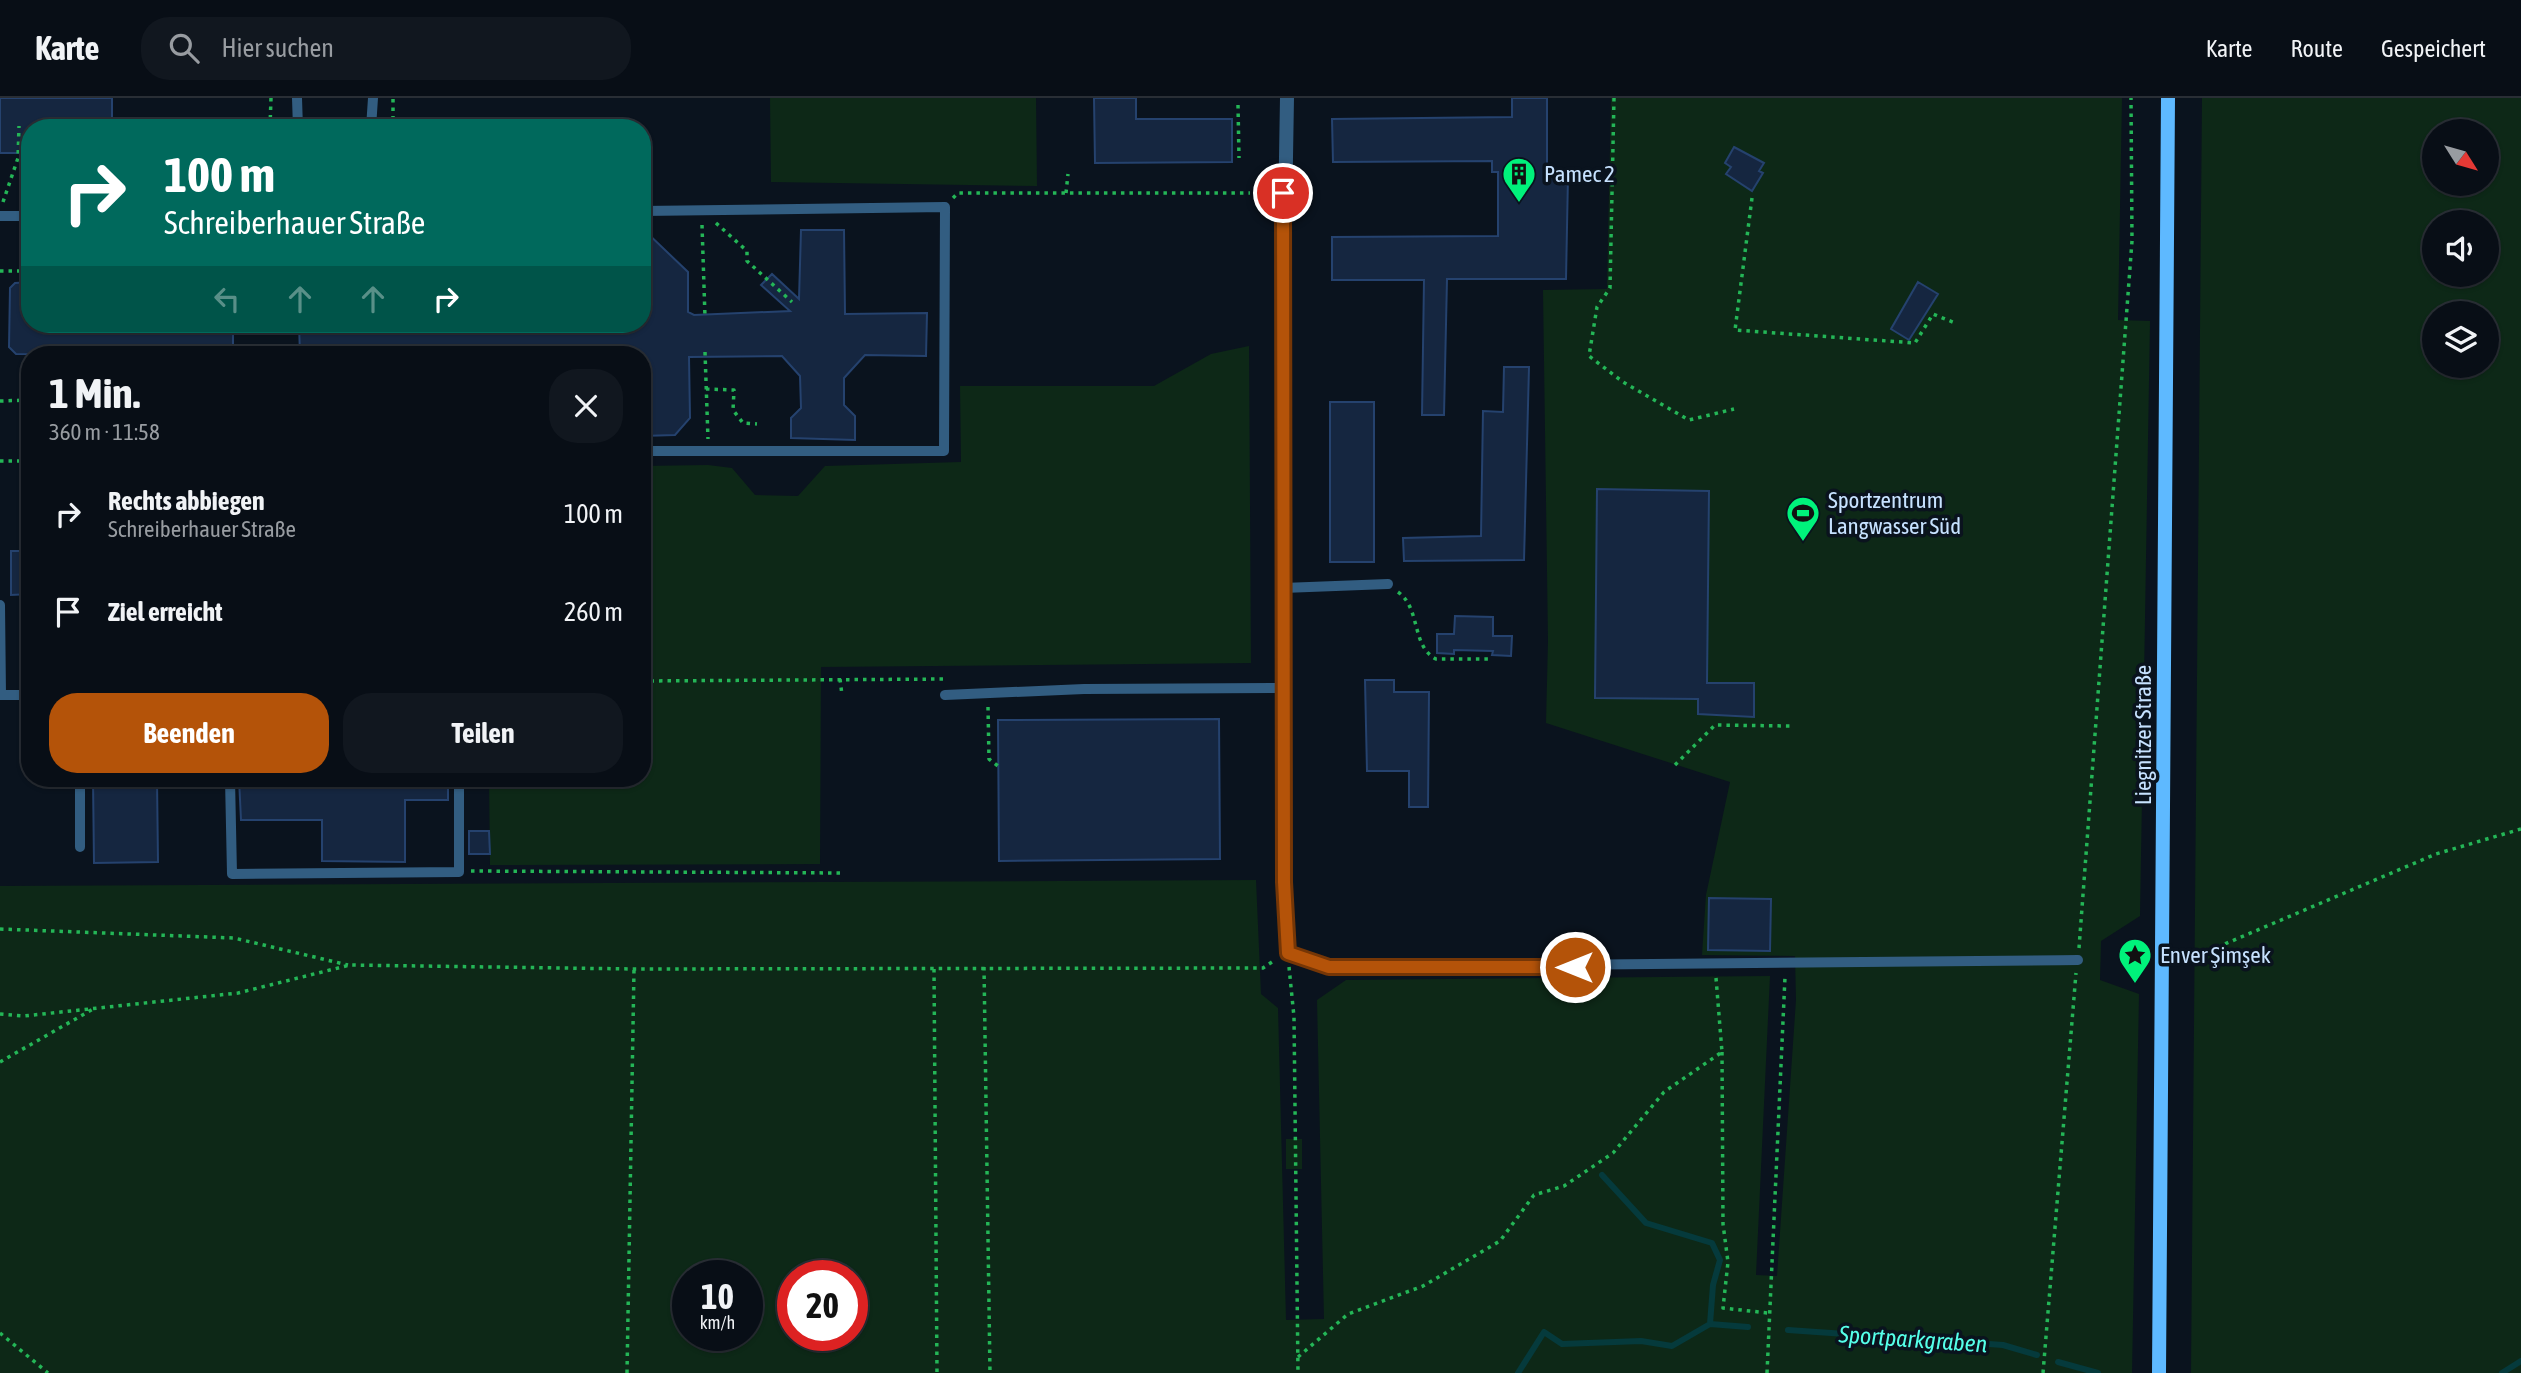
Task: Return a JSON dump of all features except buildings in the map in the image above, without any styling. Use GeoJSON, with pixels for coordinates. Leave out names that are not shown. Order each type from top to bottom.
{"type":"FeatureCollection","features":[{"type":"Feature","properties":{"kind":"main road","name":"Liegnitzer Straße"},"geometry":{"type":"LineString","coordinates":[[2159,1373],[2168,98]]}},
{"type":"Feature","properties":{"kind":"street"},"geometry":{"type":"LineString","coordinates":[[1287,98],[1283,193],[1283,688],[1284,882],[1288,953]]}},
{"type":"Feature","properties":{"kind":"lane"},"geometry":{"type":"LineString","coordinates":[[297,98],[298,119]]}},
{"type":"Feature","properties":{"kind":"lane"},"geometry":{"type":"LineString","coordinates":[[372,119],[373,98]]}},
{"type":"Feature","properties":{"kind":"lane"},"geometry":{"type":"LineString","coordinates":[[651,211],[945,207],[944,451],[651,451]]}},
{"type":"Feature","properties":{"kind":"lane"},"geometry":{"type":"LineString","coordinates":[[0,214],[21,215]]}},
{"type":"Feature","properties":{"kind":"lane"},"geometry":{"type":"LineString","coordinates":[[1283,587],[1388,584]]}},
{"type":"Feature","properties":{"kind":"lane"},"geometry":{"type":"LineString","coordinates":[[0,605],[1,695],[21,695]]}},
{"type":"Feature","properties":{"kind":"lane"},"geometry":{"type":"LineString","coordinates":[[945,695],[1057,690],[1283,688]]}},
{"type":"Feature","properties":{"kind":"lane"},"geometry":{"type":"LineString","coordinates":[[80,787],[80,847]]}},
{"type":"Feature","properties":{"kind":"lane"},"geometry":{"type":"LineString","coordinates":[[230,787],[232,874],[459,872],[459,787]]}},
{"type":"Feature","properties":{"kind":"lane"},"geometry":{"type":"LineString","coordinates":[[1288,953],[1329,967],[1715,966],[1786,962],[2078,960]]}},
{"type":"Feature","properties":{"kind":"path"},"geometry":{"type":"LineString","coordinates":[[270,119],[271,98]]}},
{"type":"Feature","properties":{"kind":"path"},"geometry":{"type":"LineString","coordinates":[[393,98],[393,119]]}},
{"type":"Feature","properties":{"kind":"path"},"geometry":{"type":"LineString","coordinates":[[1614,98],[1610,288],[1597,307],[1589,356],[1623,382],[1689,420],[1734,409]]}},
{"type":"Feature","properties":{"kind":"path"},"geometry":{"type":"LineString","coordinates":[[2043,1373],[2078,960],[2131,254],[2132,98]]}},
{"type":"Feature","properties":{"kind":"path"},"geometry":{"type":"LineString","coordinates":[[1238,104],[1239,158]]}},
{"type":"Feature","properties":{"kind":"path"},"geometry":{"type":"LineString","coordinates":[[0,214],[18,158],[19,126]]}},
{"type":"Feature","properties":{"kind":"path"},"geometry":{"type":"LineString","coordinates":[[1066,194],[1068,174]]}},
{"type":"Feature","properties":{"kind":"path"},"geometry":{"type":"LineString","coordinates":[[945,207],[958,193],[1250,193]]}},
{"type":"Feature","properties":{"kind":"path"},"geometry":{"type":"LineString","coordinates":[[1752,198],[1735,330],[1915,343],[1933,314],[1955,323]]}},
{"type":"Feature","properties":{"kind":"path"},"geometry":{"type":"LineString","coordinates":[[702,210],[747,251],[747,261],[792,302]]}},
{"type":"Feature","properties":{"kind":"path"},"geometry":{"type":"LineString","coordinates":[[702,210],[705,317]]}},
{"type":"Feature","properties":{"kind":"path"},"geometry":{"type":"LineString","coordinates":[[0,271],[21,271]]}},
{"type":"Feature","properties":{"kind":"path"},"geometry":{"type":"LineString","coordinates":[[705,352],[709,452]]}},
{"type":"Feature","properties":{"kind":"path"},"geometry":{"type":"LineString","coordinates":[[706,389],[734,390],[733,410],[743,423],[757,424]]}},
{"type":"Feature","properties":{"kind":"path"},"geometry":{"type":"LineString","coordinates":[[0,401],[21,400]]}},
{"type":"Feature","properties":{"kind":"path"},"geometry":{"type":"LineString","coordinates":[[0,461],[21,461]]}},
{"type":"Feature","properties":{"kind":"path"},"geometry":{"type":"LineString","coordinates":[[1388,584],[1408,598],[1422,644],[1430,655],[1436,659],[1492,659]]}},
{"type":"Feature","properties":{"kind":"path"},"geometry":{"type":"LineString","coordinates":[[651,681],[841,679],[842,695]]}},
{"type":"Feature","properties":{"kind":"path"},"geometry":{"type":"LineString","coordinates":[[1675,765],[1715,725],[1790,726]]}},
{"type":"Feature","properties":{"kind":"path"},"geometry":{"type":"LineString","coordinates":[[2164,960],[2213,949],[2436,854],[2521,829]]}},
{"type":"Feature","properties":{"kind":"path"},"geometry":{"type":"LineString","coordinates":[[459,872],[844,873]]}},
{"type":"Feature","properties":{"kind":"path"},"geometry":{"type":"LineString","coordinates":[[0,929],[234,938],[350,965],[634,969],[1263,968],[1288,953],[1294,1017],[1298,1373]]}},
{"type":"Feature","properties":{"kind":"path"},"geometry":{"type":"LineString","coordinates":[[1767,1373],[1786,962]]}},
{"type":"Feature","properties":{"kind":"path"},"geometry":{"type":"LineString","coordinates":[[0,1014],[24,1016],[238,993],[350,965]]}},
{"type":"Feature","properties":{"kind":"path"},"geometry":{"type":"LineString","coordinates":[[1715,966],[1722,1052],[1723,1224],[1728,1262],[1723,1308],[1768,1313]]}},
{"type":"Feature","properties":{"kind":"path"},"geometry":{"type":"LineString","coordinates":[[984,967],[990,1373]]}},
{"type":"Feature","properties":{"kind":"path"},"geometry":{"type":"LineString","coordinates":[[627,1373],[634,969]]}},
{"type":"Feature","properties":{"kind":"path"},"geometry":{"type":"LineString","coordinates":[[934,969],[937,1373]]}},
{"type":"Feature","properties":{"kind":"path"},"geometry":{"type":"LineString","coordinates":[[0,1062],[95,1008]]}},
{"type":"Feature","properties":{"kind":"path"},"geometry":{"type":"LineString","coordinates":[[1298,1357],[1348,1314],[1423,1286],[1500,1241],[1534,1195],[1564,1186],[1613,1153],[1664,1092],[1722,1052]]}},
{"type":"Feature","properties":{"kind":"path"},"geometry":{"type":"LineString","coordinates":[[0,1333],[48,1373]]}},
{"type":"Feature","properties":{"kind":"green space"},"geometry":{"type":"Polygon","coordinates":[[[770,98],[1036,98],[1037,186],[771,182],[770,98]]]}},
{"type":"Feature","properties":{"kind":"green space"},"geometry":{"type":"Polygon","coordinates":[[[1611,98],[2122,98],[2118,320],[2150,321],[2140,916],[2101,941],[2100,980],[2139,994],[2132,1373],[0,1373],[0,886],[1256,880],[1261,994],[1278,1008],[1286,1320],[1324,1319],[1317,1000],[1346,980],[1770,976],[1756,1275],[1777,1276],[1796,1000],[1795,956],[1702,955],[1706,895],[1730,782],[1546,723],[1548,641],[1543,290],[1607,289],[1611,98]]]}},
{"type":"Feature","properties":{"kind":"green space"},"geometry":{"type":"Polygon","coordinates":[[[2202,98],[2521,98],[2521,1373],[2191,1373],[2202,98]]]}},
{"type":"Feature","properties":{"kind":"green space"},"geometry":{"type":"Polygon","coordinates":[[[1249,346],[1251,663],[821,667],[820,864],[490,865],[489,787],[651,787],[651,466],[708,465],[732,468],[755,495],[798,496],[825,466],[961,462],[960,386],[1154,386],[1211,354],[1249,346]]]}},
{"type":"Feature","properties":{"kind":"green space"},"geometry":{"type":"Polygon","coordinates":[[[1286,1139],[1302,1139],[1302,1169],[1286,1169],[1286,1139]]]}},
{"type":"Feature","properties":{"kind":"waterway"},"geometry":{"type":"LineString","coordinates":[[1602,1175],[1646,1223],[1712,1243],[1720,1260],[1713,1285],[1710,1324]]}},
{"type":"Feature","properties":{"kind":"waterway","name":"Sportparkgraben"},"geometry":{"type":"LineString","coordinates":[[1518,1373],[1544,1332],[1562,1344],[1641,1341],[1672,1346],[1710,1324],[1748,1327]]}},
{"type":"Feature","properties":{"kind":"waterway","name":"Sportparkgraben"},"geometry":{"type":"LineString","coordinates":[[1788,1330],[2003,1345],[2037,1355]]}},
{"type":"Feature","properties":{"kind":"waterway"},"geometry":{"type":"LineString","coordinates":[[2502,1373],[2521,1361]]}},
{"type":"Feature","properties":{"kind":"waterway","name":"Sportparkgraben"},"geometry":{"type":"LineString","coordinates":[[2058,1362],[2098,1373]]}},
{"type":"Feature","properties":{"kind":"place","name":"Pamec 2"},"geometry":{"type":"Point","coordinates":[1519,204]}},
{"type":"Feature","properties":{"kind":"place","name":"Sportzentrum Langwasser Süd"},"geometry":{"type":"Point","coordinates":[1803,543]}},
{"type":"Feature","properties":{"kind":"place","name":"Enver Şimşek"},"geometry":{"type":"Point","coordinates":[2135,985]}},
{"type":"Feature","properties":{"kind":"route"},"geometry":{"type":"LineString","coordinates":[[1283,193],[1284,882],[1288,953],[1329,967],[1575,967]]}}]}
